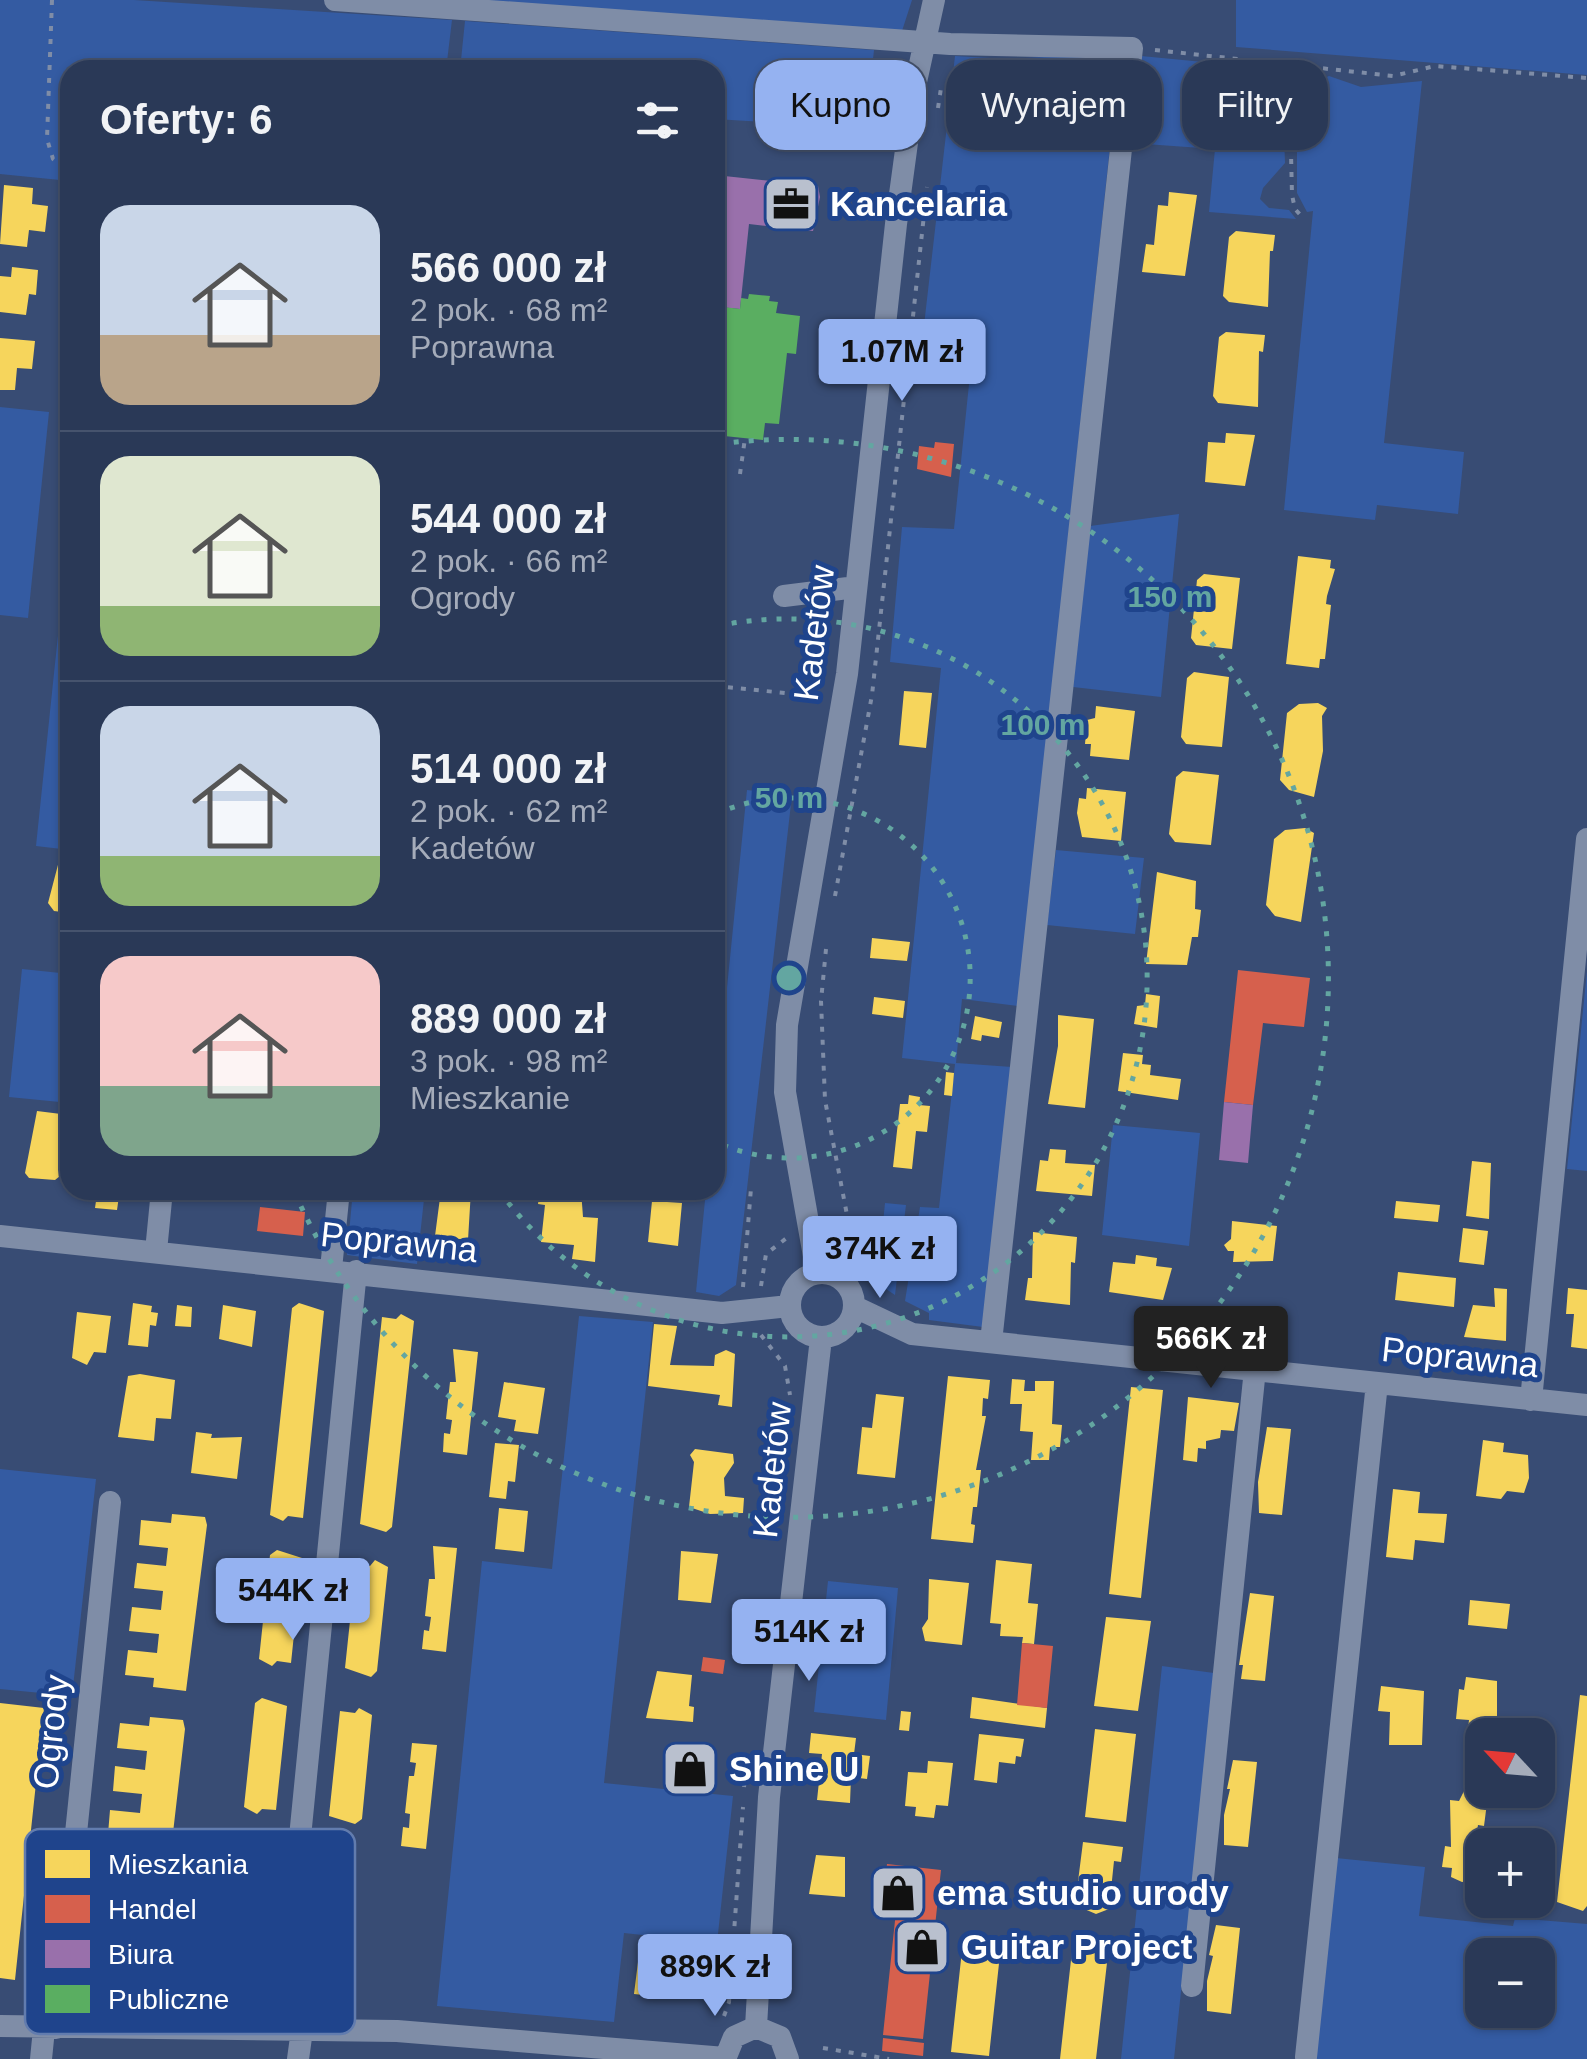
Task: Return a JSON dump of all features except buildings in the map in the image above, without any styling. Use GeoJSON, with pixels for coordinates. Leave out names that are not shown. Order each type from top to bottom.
{"type":"FeatureCollection","features":[{"type":"Feature","properties":{"kind":"street"},"geometry":{"type":"LineString","coordinates":[[334,0],[923,39],[950,44],[1132,48],[991,1342]]}},
{"type":"Feature","properties":{"kind":"street","name":"Kadetów"},"geometry":{"type":"LineString","coordinates":[[817,1273],[791,1134],[784,1064],[799,943],[847,674],[896,224],[923,39],[934,0]]}},
{"type":"Feature","properties":{"kind":"street"},"geometry":{"type":"LineString","coordinates":[[784,596],[856,586]]}},
{"type":"Feature","properties":{"kind":"street"},"geometry":{"type":"LineString","coordinates":[[1530,1400],[1587,839]]}},
{"type":"Feature","properties":{"kind":"street"},"geometry":{"type":"LineString","coordinates":[[156,1251],[161,1200]]}},
{"type":"Feature","properties":{"kind":"street"},"geometry":{"type":"LineString","coordinates":[[331,1269],[338,1200]]}},
{"type":"Feature","properties":{"kind":"street","name":"Poprawna"},"geometry":{"type":"LineString","coordinates":[[0,1236],[722,1313],[761,1299],[789,1306]]}},
{"type":"Feature","properties":{"kind":"street"},"geometry":{"type":"LineString","coordinates":[[309,1829],[356,1271]]}},
{"type":"Feature","properties":{"kind":"street"},"geometry":{"type":"LineString","coordinates":[[817,1273],[828,1273],[848,1286],[854,1307],[844,1330],[821,1338],[795,1325],[789,1306],[800,1281],[817,1273]]}},
{"type":"Feature","properties":{"kind":"street","name":"Poprawna"},"geometry":{"type":"LineString","coordinates":[[854,1307],[912,1334],[1587,1405]]}},
{"type":"Feature","properties":{"kind":"street","name":"Kadetów"},"geometry":{"type":"LineString","coordinates":[[756,2028],[769,1797],[821,1338]]}},
{"type":"Feature","properties":{"kind":"street"},"geometry":{"type":"LineString","coordinates":[[1192,1986],[1255,1369]]}},
{"type":"Feature","properties":{"kind":"street"},"geometry":{"type":"LineString","coordinates":[[1306,2057],[1377,1383]]}},
{"type":"Feature","properties":{"kind":"street","name":"Ogrody"},"geometry":{"type":"LineString","coordinates":[[73,1829],[110,1502]]}},
{"type":"Feature","properties":{"kind":"street"},"geometry":{"type":"LineString","coordinates":[[0,2026],[25,2027]]}},
{"type":"Feature","properties":{"kind":"street"},"geometry":{"type":"LineString","coordinates":[[355,2031],[725,2059],[734,2037],[756,2028],[780,2037],[788,2059]]}},
{"type":"Feature","properties":{"kind":"street","name":"Ogrody"},"geometry":{"type":"LineString","coordinates":[[41,2059],[48,2034]]}},
{"type":"Feature","properties":{"kind":"street"},"geometry":{"type":"LineString","coordinates":[[293,2034],[298,2059]]}},
{"type":"Feature","properties":{"kind":"path"},"geometry":{"type":"LineString","coordinates":[[52,0],[47,139],[53,158],[60,164]]}},
{"type":"Feature","properties":{"kind":"path"},"geometry":{"type":"LineString","coordinates":[[935,124],[950,44]]}},
{"type":"Feature","properties":{"kind":"path"},"geometry":{"type":"LineString","coordinates":[[1132,48],[1232,60]]}},
{"type":"Feature","properties":{"kind":"path"},"geometry":{"type":"LineString","coordinates":[[1328,70],[1393,76],[1436,66],[1587,78]]}},
{"type":"Feature","properties":{"kind":"path"},"geometry":{"type":"LineString","coordinates":[[1291,150],[1292,195],[1295,210],[1304,219]]}},
{"type":"Feature","properties":{"kind":"path"},"geometry":{"type":"LineString","coordinates":[[833,907],[872,695],[928,175]]}},
{"type":"Feature","properties":{"kind":"path"},"geometry":{"type":"LineString","coordinates":[[856,216],[866,217]]}},
{"type":"Feature","properties":{"kind":"path"},"geometry":{"type":"LineString","coordinates":[[740,474],[745,438]]}},
{"type":"Feature","properties":{"kind":"path"},"geometry":{"type":"LineString","coordinates":[[725,687],[816,696]]}},
{"type":"Feature","properties":{"kind":"path"},"geometry":{"type":"LineString","coordinates":[[763,1334],[761,1299],[766,1254],[773,1245],[837,1228],[847,1215],[825,1100],[821,1001],[826,946]]}},
{"type":"Feature","properties":{"kind":"path"},"geometry":{"type":"LineString","coordinates":[[752,1188],[743,1290],[761,1299]]}},
{"type":"Feature","properties":{"kind":"path"},"geometry":{"type":"LineString","coordinates":[[823,2048],[889,2059]]}},
{"type":"Feature","properties":{"kind":"shaded area"},"geometry":{"type":"Polygon","coordinates":[[[0,0],[134,0],[452,20],[447,60],[60,60],[60,180],[0,174],[0,0]]]}},
{"type":"Feature","properties":{"kind":"shaded area"},"geometry":{"type":"Polygon","coordinates":[[[421,0],[912,0],[902,31],[421,0]]]}},
{"type":"Feature","properties":{"kind":"shaded area"},"geometry":{"type":"Polygon","coordinates":[[[1236,0],[1587,0],[1587,75],[1236,47],[1236,0]]]}},
{"type":"Feature","properties":{"kind":"shaded area"},"geometry":{"type":"Polygon","coordinates":[[[465,21],[874,50],[873,60],[755,60],[755,121],[725,120],[725,60],[461,60],[465,21]]]}},
{"type":"Feature","properties":{"kind":"shaded area"},"geometry":{"type":"Polygon","coordinates":[[[1120,53],[1119,60],[955,60],[955,56],[1007,59],[1120,53]]]}},
{"type":"Feature","properties":{"kind":"shaded area"},"geometry":{"type":"Polygon","coordinates":[[[1141,56],[1183,60],[1182,147],[1162,145],[1162,60],[1141,60],[1141,56]]]}},
{"type":"Feature","properties":{"kind":"shaded area"},"geometry":{"type":"Polygon","coordinates":[[[1328,76],[1361,87],[1422,81],[1384,443],[1464,452],[1458,514],[1377,505],[1375,520],[1284,510],[1313,211],[1307,212],[1297,193],[1297,150],[1328,150],[1328,76]]]}},
{"type":"Feature","properties":{"kind":"shaded area"},"geometry":{"type":"Polygon","coordinates":[[[946,134],[946,150],[1110,150],[1018,1006],[962,999],[956,1063],[1012,1067],[983,1327],[929,1320],[929,1313],[905,1301],[920,1207],[939,1208],[955,1064],[902,1058],[941,668],[890,662],[902,527],[954,529],[971,365],[920,360],[946,134]]]}},
{"type":"Feature","properties":{"kind":"shaded area"},"geometry":{"type":"Polygon","coordinates":[[[1215,150],[1285,150],[1285,163],[1263,188],[1260,199],[1269,208],[1289,210],[1296,219],[1209,212],[1215,150]]]}},
{"type":"Feature","properties":{"kind":"shaded area"},"geometry":{"type":"Polygon","coordinates":[[[0,407],[49,412],[28,618],[0,615],[0,407]]]}},
{"type":"Feature","properties":{"kind":"shaded area"},"geometry":{"type":"Polygon","coordinates":[[[1179,514],[1161,697],[1073,687],[1090,526],[1179,514]]]}},
{"type":"Feature","properties":{"kind":"shaded area"},"geometry":{"type":"Polygon","coordinates":[[[60,616],[60,849],[36,846],[60,616]]]}},
{"type":"Feature","properties":{"kind":"shaded area"},"geometry":{"type":"Polygon","coordinates":[[[747,790],[792,795],[736,1285],[719,1296],[696,1292],[705,1200],[725,1200],[725,1007],[747,790]]]}},
{"type":"Feature","properties":{"kind":"shaded area"},"geometry":{"type":"Polygon","coordinates":[[[1056,850],[1144,858],[1135,934],[1047,925],[1056,850]]]}},
{"type":"Feature","properties":{"kind":"shaded area"},"geometry":{"type":"Polygon","coordinates":[[[22,969],[60,973],[60,1102],[9,1097],[22,969]]]}},
{"type":"Feature","properties":{"kind":"shaded area"},"geometry":{"type":"Polygon","coordinates":[[[1587,971],[1587,1171],[1567,1169],[1587,971]]]}},
{"type":"Feature","properties":{"kind":"shaded area"},"geometry":{"type":"Polygon","coordinates":[[[1113,1125],[1200,1133],[1189,1246],[1102,1235],[1113,1125]]]}},
{"type":"Feature","properties":{"kind":"shaded area"},"geometry":{"type":"Polygon","coordinates":[[[352,1200],[424,1200],[417,1264],[347,1255],[352,1200]]]}},
{"type":"Feature","properties":{"kind":"shaded area"},"geometry":{"type":"Polygon","coordinates":[[[885,1203],[906,1205],[895,1295],[877,1283],[885,1203]]]}},
{"type":"Feature","properties":{"kind":"shaded area"},"geometry":{"type":"Polygon","coordinates":[[[579,1316],[653,1322],[604,1783],[733,1796],[717,1943],[624,1933],[614,2022],[437,2006],[482,1561],[552,1569],[579,1316]]]}},
{"type":"Feature","properties":{"kind":"shaded area"},"geometry":{"type":"Polygon","coordinates":[[[0,1469],[96,1479],[72,1696],[0,1689],[0,1469]]]}},
{"type":"Feature","properties":{"kind":"shaded area"},"geometry":{"type":"Polygon","coordinates":[[[828,1581],[898,1588],[886,1720],[814,1712],[828,1581]]]}},
{"type":"Feature","properties":{"kind":"shaded area"},"geometry":{"type":"Polygon","coordinates":[[[1162,1666],[1214,1673],[1174,2059],[1121,2059],[1162,1666]]]}},
{"type":"Feature","properties":{"kind":"shaded area"},"geometry":{"type":"Polygon","coordinates":[[[1336,1858],[1425,1867],[1419,1916],[1513,1926],[1515,1918],[1587,1924],[1587,2059],[1314,2059],[1336,1858]]]}},
{"type":"Feature","properties":{"kind":"place","name":"Kancelaria"},"geometry":{"type":"Point","coordinates":[791,204]}},
{"type":"Feature","properties":{"kind":"place","name":"Shine U"},"geometry":{"type":"Point","coordinates":[690,1769]}},
{"type":"Feature","properties":{"kind":"place","name":"ema studio urody"},"geometry":{"type":"Point","coordinates":[898,1893]}},
{"type":"Feature","properties":{"kind":"place","name":"Guitar Project"},"geometry":{"type":"Point","coordinates":[922,1947]}}]}
